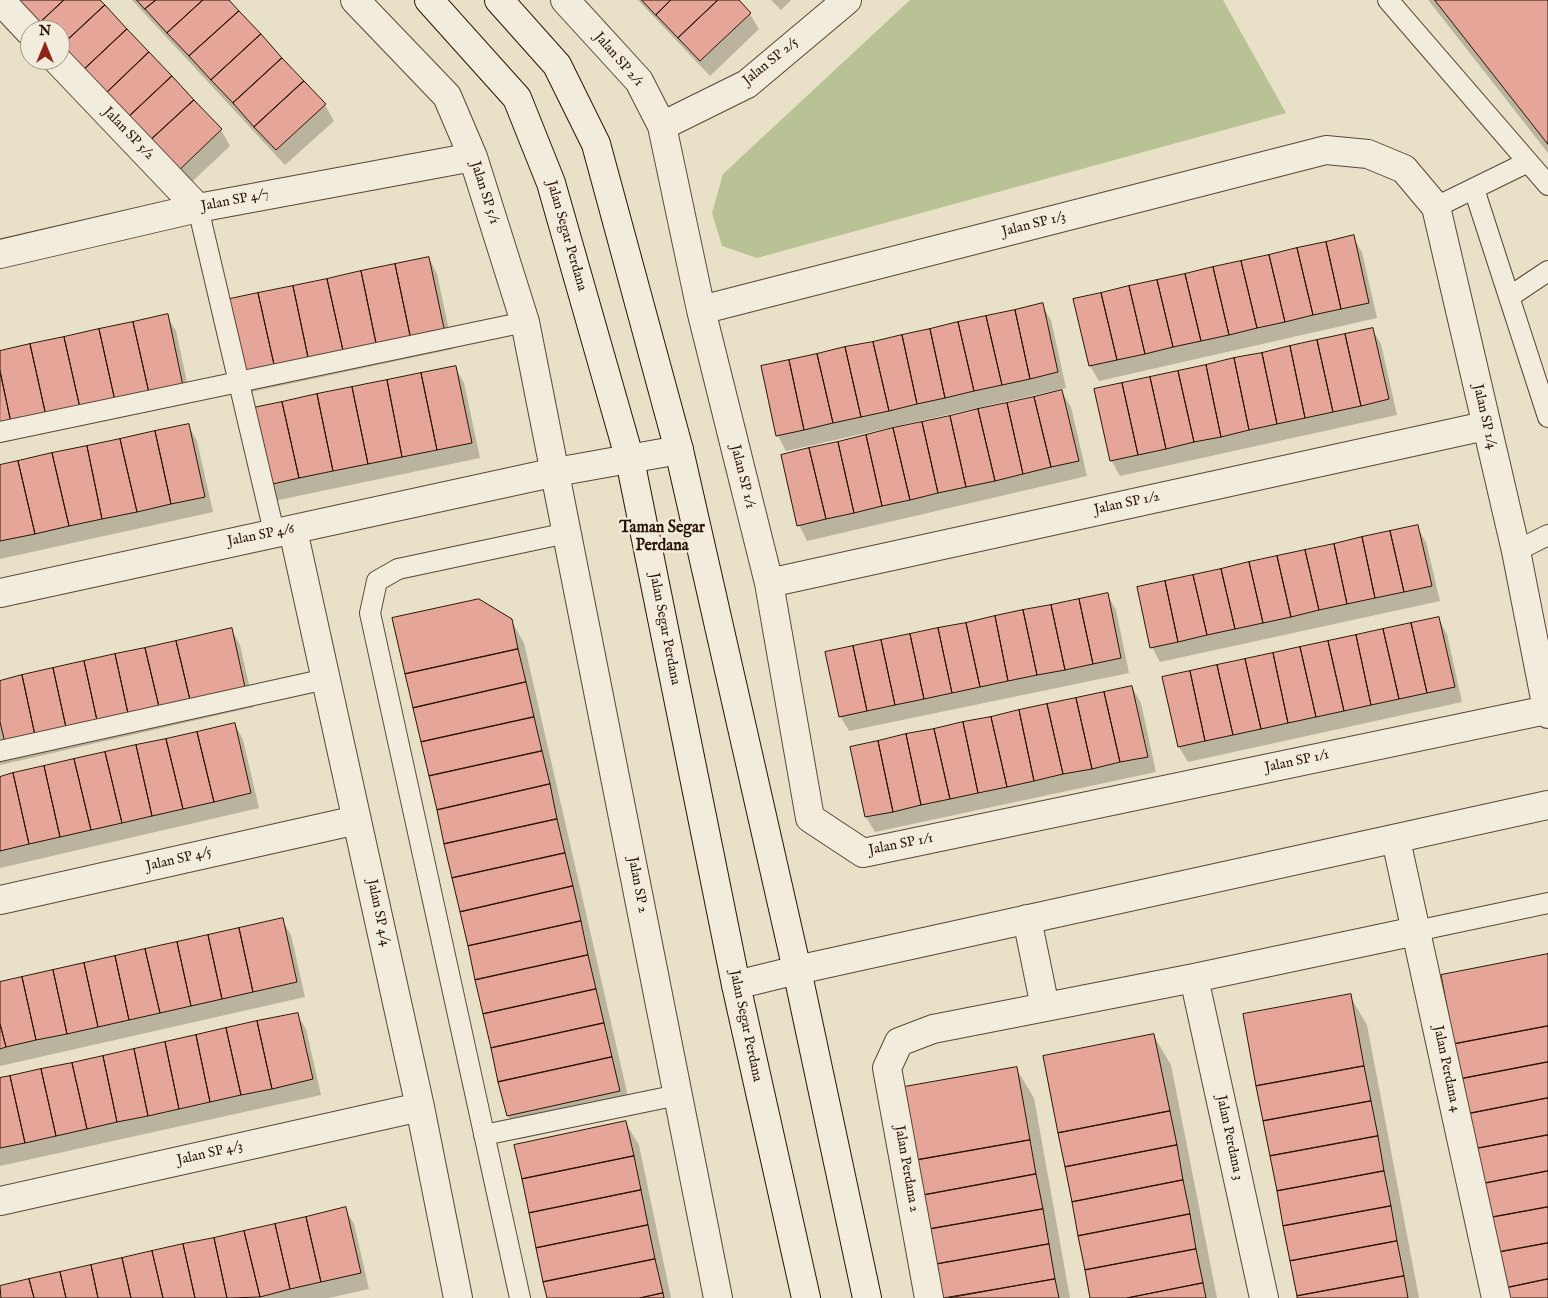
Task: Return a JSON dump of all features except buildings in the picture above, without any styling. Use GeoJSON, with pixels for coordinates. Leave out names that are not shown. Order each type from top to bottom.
{"type":"FeatureCollection","features":[{"type":"Feature","properties":{"kind":"street"},"geometry":{"type":"LineString","coordinates":[[0,0],[20,21]]}},
{"type":"Feature","properties":{"kind":"street","name":"Jalan SP 5/1"},"geometry":{"type":"LineString","coordinates":[[355,0],[447,96],[473,157],[525,322],[556,472]]}},
{"type":"Feature","properties":{"kind":"street","name":"Jalan Segar Perdana"},"geometry":{"type":"LineString","coordinates":[[429,0],[517,98],[552,183],[630,460],[736,985],[806,1298]]}},
{"type":"Feature","properties":{"kind":"street"},"geometry":{"type":"LineString","coordinates":[[499,0],[557,64],[596,144],[678,450],[797,970],[867,1298]]}},
{"type":"Feature","properties":{"kind":"street","name":"Jalan SP 2/1"},"geometry":{"type":"LineString","coordinates":[[565,0],[640,81],[662,126]]}},
{"type":"Feature","properties":{"kind":"street","name":"Jalan SP 2/5"},"geometry":{"type":"LineString","coordinates":[[662,126],[747,84],[847,0]]}},
{"type":"Feature","properties":{"kind":"street","name":"Jalan SP 5/2"},"geometry":{"type":"LineString","coordinates":[[67,70],[198,208]]}},
{"type":"Feature","properties":{"kind":"street","name":"Jalan SP 1/1"},"geometry":{"type":"LineString","coordinates":[[662,126],[701,310],[769,583],[810,818],[863,853],[1548,712]]}},
{"type":"Feature","properties":{"kind":"street","name":"Jalan SP 1/3"},"geometry":{"type":"LineString","coordinates":[[701,310],[1326,150],[1368,154]]}},
{"type":"Feature","properties":{"kind":"street","name":"Jalan SP 1/4"},"geometry":{"type":"LineString","coordinates":[[1368,154],[1404,169],[1436,207],[1485,426],[1516,551],[1548,712]]}},
{"type":"Feature","properties":{"kind":"street","name":"Jalan SP 4/7"},"geometry":{"type":"LineString","coordinates":[[0,254],[198,208],[473,157]]}},
{"type":"Feature","properties":{"kind":"street","name":"Jalan SP 1/2"},"geometry":{"type":"LineString","coordinates":[[769,583],[1485,426]]}},
{"type":"Feature","properties":{"kind":"street","name":"Jalan SP 4/6"},"geometry":{"type":"LineString","coordinates":[[0,593],[556,472],[678,450]]}},
{"type":"Feature","properties":{"kind":"street","name":"Jalan SP 2"},"geometry":{"type":"LineString","coordinates":[[556,472],[718,1298]]}},
{"type":"Feature","properties":{"kind":"street","name":"Jalan SP 4/4"},"geometry":{"type":"LineString","coordinates":[[284,531],[326,679],[358,820],[420,1106],[458,1298]]}},
{"type":"Feature","properties":{"kind":"street"},"geometry":{"type":"LineString","coordinates":[[736,985],[1548,805]]}},
{"type":"Feature","properties":{"kind":"street","name":"Jalan SP 4/5"},"geometry":{"type":"LineString","coordinates":[[0,900],[358,820]]}},
{"type":"Feature","properties":{"kind":"street","name":"Jalan Perdana 4"},"geometry":{"type":"LineString","coordinates":[[1396,840],[1496,1298]]}},
{"type":"Feature","properties":{"kind":"street"},"geometry":{"type":"LineString","coordinates":[[1028,919],[1045,1007],[1416,931]]}},
{"type":"Feature","properties":{"kind":"street","name":"Jalan Perdana 3"},"geometry":{"type":"LineString","coordinates":[[1194,978],[1264,1298]]}},
{"type":"Feature","properties":{"kind":"street","name":"Jalan Perdana 2"},"geometry":{"type":"LineString","coordinates":[[930,1298],[887,1068],[899,1042],[933,1029],[1045,1007]]}},
{"type":"Feature","properties":{"kind":"street","name":"Jalan SP 4/3"},"geometry":{"type":"LineString","coordinates":[[0,1201],[420,1106]]}},
{"type":"Feature","properties":{"kind":"lane"},"geometry":{"type":"LineString","coordinates":[[1388,0],[1548,185]]}},
{"type":"Feature","properties":{"kind":"lane"},"geometry":{"type":"LineString","coordinates":[[1436,207],[1528,162]]}},
{"type":"Feature","properties":{"kind":"lane"},"geometry":{"type":"LineString","coordinates":[[1474,188],[1548,417]]}},
{"type":"Feature","properties":{"kind":"lane"},"geometry":{"type":"LineString","coordinates":[[198,208],[238,380],[284,531]]}},
{"type":"Feature","properties":{"kind":"lane"},"geometry":{"type":"LineString","coordinates":[[1509,298],[1548,271]]}},
{"type":"Feature","properties":{"kind":"lane"},"geometry":{"type":"LineString","coordinates":[[0,432],[238,380],[525,322]]}},
{"type":"Feature","properties":{"kind":"lane"},"geometry":{"type":"LineString","coordinates":[[520,1298],[370,613],[377,581],[398,569],[567,533]]}},
{"type":"Feature","properties":{"kind":"lane"},"geometry":{"type":"LineString","coordinates":[[1516,551],[1548,535]]}},
{"type":"Feature","properties":{"kind":"lane"},"geometry":{"type":"LineString","coordinates":[[0,751],[326,679]]}},
{"type":"Feature","properties":{"kind":"lane"},"geometry":{"type":"LineString","coordinates":[[1416,931],[1548,903]]}},
{"type":"Feature","properties":{"kind":"lane"},"geometry":{"type":"LineString","coordinates":[[484,1135],[678,1095]]}},
{"type":"Feature","properties":{"kind":"green space"},"geometry":{"type":"Polygon","coordinates":[[[910,0],[1223,0],[1286,113],[757,258],[722,246],[712,213],[723,174],[910,0]]]}},
{"type":"Feature","properties":{"kind":"district","name":"Taman Segar Perdana"},"geometry":{"type":"Point","coordinates":[662,538]}}]}
